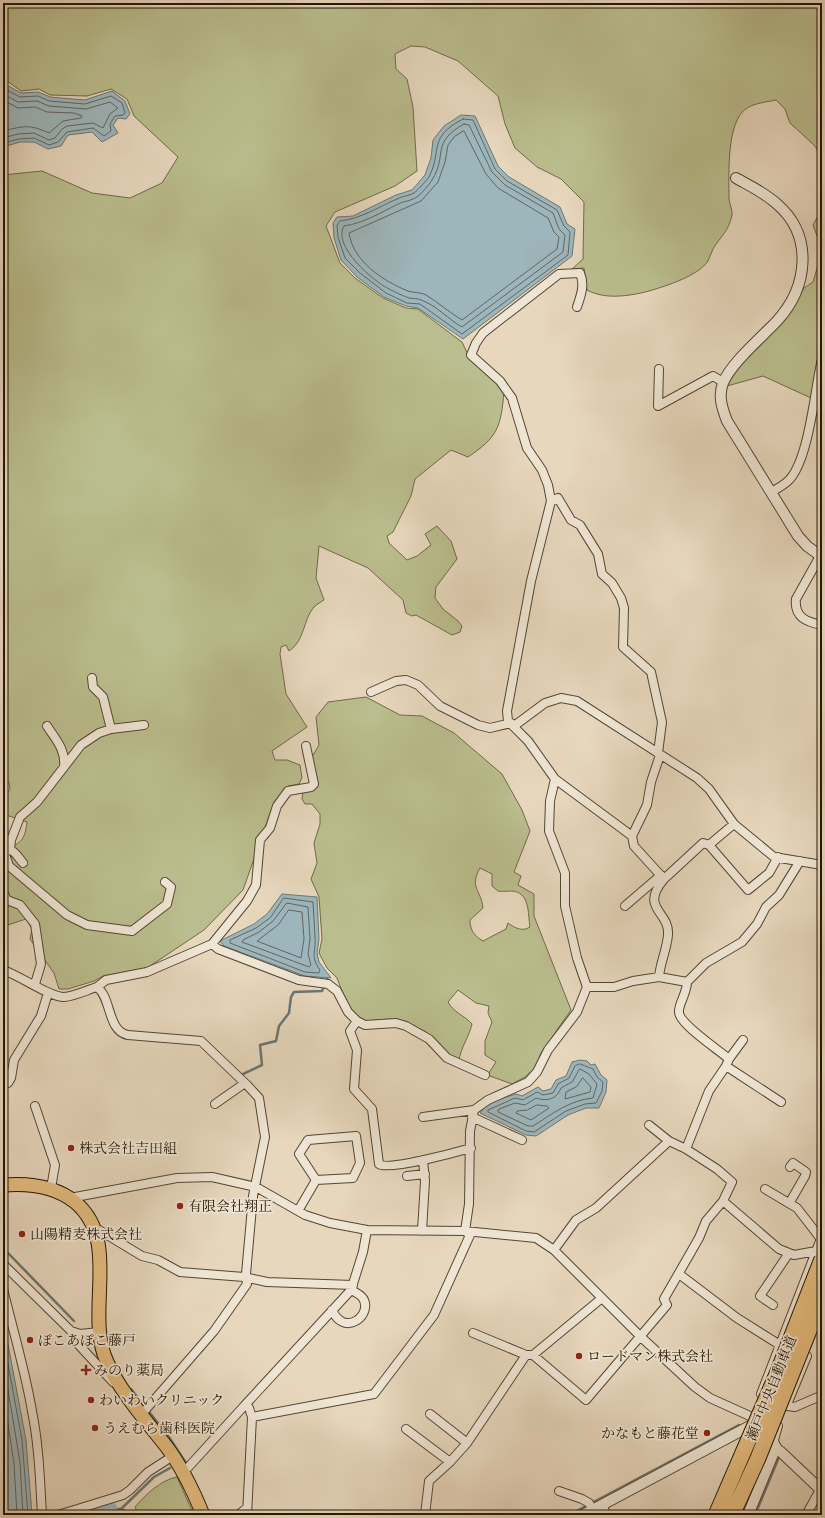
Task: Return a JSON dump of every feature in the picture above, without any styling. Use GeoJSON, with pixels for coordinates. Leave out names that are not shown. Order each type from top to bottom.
{"type":"FeatureCollection","features":[{"type":"Feature","properties":{"kind":"highway","name":"瀬戸中央自動車道"},"geometry":{"type":"LineString","coordinates":[[716,1515],[777,1374],[819,1255]]}},
{"type":"Feature","properties":{"kind":"highway","name":"瀬戸中央自動車道"},"geometry":{"type":"LineString","coordinates":[[732,1515],[758,1458],[822,1298]]}},
{"type":"Feature","properties":{"kind":"main road"},"geometry":{"type":"LineString","coordinates":[[3,1185],[18,1184],[51,1188],[70,1198],[86,1212],[94,1227],[99,1252],[99,1332],[106,1362],[124,1392],[145,1411],[173,1456],[187,1469],[203,1515]]}},
{"type":"Feature","properties":{"kind":"street"},"geometry":{"type":"LineString","coordinates":[[736,178],[778,204],[790,218],[799,235],[802,266],[801,281],[788,308],[733,367],[724,382],[720,394],[721,407],[727,421],[798,536],[807,546],[821,557],[796,599],[795,605],[796,611],[801,617],[808,622],[822,625]]}},
{"type":"Feature","properties":{"kind":"street"},"geometry":{"type":"LineString","coordinates":[[577,307],[583,289],[583,280],[580,273],[559,274],[483,333],[476,343],[471,355],[500,381],[512,398],[527,448],[542,470],[548,485],[551,501],[531,581],[507,711],[508,721],[528,741],[555,779],[632,836]]}},
{"type":"Feature","properties":{"kind":"street"},"geometry":{"type":"LineString","coordinates":[[771,492],[790,480],[795,470],[810,423],[822,359]]}},
{"type":"Feature","properties":{"kind":"street"},"geometry":{"type":"LineString","coordinates":[[659,369],[658,406],[713,376],[724,382]]}},
{"type":"Feature","properties":{"kind":"street"},"geometry":{"type":"LineString","coordinates":[[816,391],[822,398]]}},
{"type":"Feature","properties":{"kind":"street"},"geometry":{"type":"LineString","coordinates":[[551,501],[558,498],[571,520],[580,525],[598,554],[602,574],[612,583],[621,598],[624,608],[623,647],[651,672],[662,722],[659,754],[651,782],[647,805],[632,836],[634,846],[662,877]]}},
{"type":"Feature","properties":{"kind":"street"},"geometry":{"type":"LineString","coordinates":[[92,678],[94,687],[103,697],[111,729]]}},
{"type":"Feature","properties":{"kind":"street"},"geometry":{"type":"LineString","coordinates":[[371,692],[396,681],[406,680],[418,685],[440,706],[478,725],[490,728],[512,725],[545,703],[561,698],[577,701],[697,778],[709,789],[734,824],[774,857],[822,865]]}},
{"type":"Feature","properties":{"kind":"street"},"geometry":{"type":"LineString","coordinates":[[144,725],[111,729],[99,733],[81,746],[38,802],[20,817],[11,840],[5,849],[9,866],[67,915],[87,926],[132,930],[167,904],[171,887],[165,882]]}},
{"type":"Feature","properties":{"kind":"street"},"geometry":{"type":"LineString","coordinates":[[47,726],[63,750],[65,756],[64,767]]}},
{"type":"Feature","properties":{"kind":"street"},"geometry":{"type":"LineString","coordinates":[[3,970],[35,984],[48,993],[62,997],[97,986],[106,980],[147,972],[212,944],[247,901],[256,885],[260,840],[270,828],[277,806],[288,791],[311,787],[314,784],[306,746]]}},
{"type":"Feature","properties":{"kind":"street"},"geometry":{"type":"LineString","coordinates":[[465,1232],[469,1204],[473,1113],[488,1100],[528,1082],[537,1072],[548,1050],[576,1012],[587,987],[577,958],[565,906],[565,873],[549,831],[550,800],[555,779]]}},
{"type":"Feature","properties":{"kind":"street"},"geometry":{"type":"LineString","coordinates":[[709,845],[734,824]]}},
{"type":"Feature","properties":{"kind":"street"},"geometry":{"type":"LineString","coordinates":[[625,906],[703,843],[709,845],[748,890],[769,873],[778,857]]}},
{"type":"Feature","properties":{"kind":"street"},"geometry":{"type":"LineString","coordinates":[[5,849],[23,863]]}},
{"type":"Feature","properties":{"kind":"street"},"geometry":{"type":"LineString","coordinates":[[781,1102],[728,1062],[687,1025],[679,1015],[678,1010],[687,989],[687,982],[706,964],[742,942],[757,924],[766,907],[779,895],[800,861]]}},
{"type":"Feature","properties":{"kind":"street"},"geometry":{"type":"LineString","coordinates":[[659,977],[668,929],[654,900],[654,893],[662,877]]}},
{"type":"Feature","properties":{"kind":"street"},"geometry":{"type":"LineString","coordinates":[[3,892],[7,900],[20,905],[35,924],[41,964],[35,984]]}},
{"type":"Feature","properties":{"kind":"street"},"geometry":{"type":"LineString","coordinates":[[212,944],[218,949],[299,980],[325,983],[337,991],[348,1012],[357,1021],[365,1025],[396,1023],[406,1026],[429,1039],[447,1058],[486,1075]]}},
{"type":"Feature","properties":{"kind":"street"},"geometry":{"type":"LineString","coordinates":[[587,987],[614,987],[633,981],[659,977],[687,982]]}},
{"type":"Feature","properties":{"kind":"street"},"geometry":{"type":"LineString","coordinates":[[97,986],[103,995],[116,1025],[125,1034],[197,1039],[203,1043],[243,1084],[259,1098],[266,1137],[253,1196],[247,1284],[223,1319],[145,1411]]}},
{"type":"Feature","properties":{"kind":"street"},"geometry":{"type":"LineString","coordinates":[[8,1083],[11,1078],[14,1060],[41,1016],[48,993]]}},
{"type":"Feature","properties":{"kind":"street"},"geometry":{"type":"LineString","coordinates":[[357,1021],[350,1031],[357,1050],[354,1090],[372,1109],[379,1164],[386,1167],[423,1160],[471,1148]]}},
{"type":"Feature","properties":{"kind":"street"},"geometry":{"type":"LineString","coordinates":[[686,1149],[709,1091],[742,1040]]}},
{"type":"Feature","properties":{"kind":"street"},"geometry":{"type":"LineString","coordinates":[[215,1104],[243,1084]]}},
{"type":"Feature","properties":{"kind":"street"},"geometry":{"type":"LineString","coordinates":[[35,1106],[55,1165],[51,1188]]}},
{"type":"Feature","properties":{"kind":"street"},"geometry":{"type":"LineString","coordinates":[[423,1117],[473,1113],[522,1140]]}},
{"type":"Feature","properties":{"kind":"street"},"geometry":{"type":"LineString","coordinates":[[473,1333],[529,1355],[586,1400],[641,1337],[667,1305],[664,1299],[679,1274],[706,1221],[723,1200],[732,1182],[717,1169],[686,1149],[670,1141],[649,1125]]}},
{"type":"Feature","properties":{"kind":"street"},"geometry":{"type":"LineString","coordinates":[[356,1136],[360,1163],[353,1178],[316,1180],[299,1154],[308,1140],[356,1136]]}},
{"type":"Feature","properties":{"kind":"street"},"geometry":{"type":"LineString","coordinates":[[554,1250],[576,1220],[596,1208],[670,1141]]}},
{"type":"Feature","properties":{"kind":"street"},"geometry":{"type":"LineString","coordinates":[[422,1231],[425,1174],[423,1160]]}},
{"type":"Feature","properties":{"kind":"street"},"geometry":{"type":"LineString","coordinates":[[790,1167],[793,1163],[806,1172],[790,1202]]}},
{"type":"Feature","properties":{"kind":"street"},"geometry":{"type":"LineString","coordinates":[[407,1176],[425,1174]]}},
{"type":"Feature","properties":{"kind":"street"},"geometry":{"type":"LineString","coordinates":[[70,1198],[177,1178],[212,1177],[256,1187],[298,1211],[330,1223],[367,1230],[465,1232],[536,1238],[554,1250],[641,1337],[695,1387],[710,1398],[752,1417]]}},
{"type":"Feature","properties":{"kind":"street"},"geometry":{"type":"LineString","coordinates":[[298,1211],[316,1180]]}},
{"type":"Feature","properties":{"kind":"street"},"geometry":{"type":"LineString","coordinates":[[559,1491],[590,1507],[602,1505],[748,1427],[779,1345],[819,1255],[821,1238],[807,1218],[790,1202],[765,1189]]}},
{"type":"Feature","properties":{"kind":"street"},"geometry":{"type":"LineString","coordinates":[[723,1200],[771,1243],[794,1255],[819,1255]]}},
{"type":"Feature","properties":{"kind":"street"},"geometry":{"type":"LineString","coordinates":[[94,1227],[142,1256],[158,1260],[180,1272],[247,1278],[267,1282],[352,1287],[364,1301],[364,1310],[361,1317],[351,1324],[344,1323],[337,1319],[332,1310]]}},
{"type":"Feature","properties":{"kind":"street"},"geometry":{"type":"LineString","coordinates":[[187,1469],[247,1407],[352,1287],[363,1252],[367,1230]]}},
{"type":"Feature","properties":{"kind":"street"},"geometry":{"type":"LineString","coordinates":[[252,1417],[374,1394],[434,1315],[470,1235],[465,1232]]}},
{"type":"Feature","properties":{"kind":"street"},"geometry":{"type":"LineString","coordinates":[[773,1305],[760,1296],[789,1253]]}},
{"type":"Feature","properties":{"kind":"street"},"geometry":{"type":"LineString","coordinates":[[3,1264],[70,1331],[78,1344],[124,1392]]}},
{"type":"Feature","properties":{"kind":"street"},"geometry":{"type":"LineString","coordinates":[[679,1274],[737,1318],[805,1361]]}},
{"type":"Feature","properties":{"kind":"street"},"geometry":{"type":"LineString","coordinates":[[3,1289],[33,1413],[38,1449],[42,1515]]}},
{"type":"Feature","properties":{"kind":"street"},"geometry":{"type":"LineString","coordinates":[[426,1515],[429,1481],[450,1462],[467,1443],[529,1355],[602,1298]]}},
{"type":"Feature","properties":{"kind":"street"},"geometry":{"type":"LineString","coordinates":[[748,1515],[776,1447],[774,1440],[776,1429],[787,1406],[822,1318]]}},
{"type":"Feature","properties":{"kind":"street"},"geometry":{"type":"LineString","coordinates":[[70,1331],[80,1334],[99,1332]]}},
{"type":"Feature","properties":{"kind":"street"},"geometry":{"type":"LineString","coordinates":[[787,1406],[795,1407],[818,1397],[822,1400]]}},
{"type":"Feature","properties":{"kind":"street"},"geometry":{"type":"LineString","coordinates":[[244,1512],[252,1417],[247,1407]]}},
{"type":"Feature","properties":{"kind":"street"},"geometry":{"type":"LineString","coordinates":[[430,1414],[467,1443]]}},
{"type":"Feature","properties":{"kind":"street"},"geometry":{"type":"LineString","coordinates":[[748,1427],[756,1436],[776,1447],[821,1490],[806,1515]]}},
{"type":"Feature","properties":{"kind":"street"},"geometry":{"type":"LineString","coordinates":[[406,1429],[450,1462]]}},
{"type":"Feature","properties":{"kind":"street"},"geometry":{"type":"LineString","coordinates":[[58,1515],[123,1495],[148,1472],[173,1456]]}},
{"type":"Feature","properties":{"kind":"street"},"geometry":{"type":"LineString","coordinates":[[602,1505],[608,1515]]}},
{"type":"Feature","properties":{"kind":"street"},"geometry":{"type":"LineString","coordinates":[[583,1515],[590,1507]]}},
{"type":"Feature","properties":{"kind":"green space"},"geometry":{"type":"Polygon","coordinates":[[[3,3],[822,3],[822,158],[815,146],[790,123],[785,109],[776,100],[747,108],[740,115],[735,124],[730,149],[729,198],[732,213],[731,221],[727,230],[713,249],[708,261],[697,271],[681,280],[649,291],[626,296],[602,295],[587,290],[584,268],[572,269],[583,259],[584,202],[561,179],[537,167],[515,148],[505,124],[498,96],[458,61],[425,47],[411,46],[395,54],[396,69],[407,79],[413,107],[417,171],[395,186],[335,212],[326,226],[340,263],[355,278],[383,298],[406,308],[418,309],[462,342],[470,359],[491,377],[504,391],[499,422],[492,437],[468,457],[451,450],[415,479],[411,496],[393,532],[387,536],[389,543],[407,560],[417,556],[431,545],[425,534],[437,526],[451,541],[457,559],[436,587],[435,598],[443,609],[462,626],[460,632],[452,635],[416,615],[412,616],[406,613],[403,600],[368,568],[319,546],[316,578],[324,600],[315,606],[310,612],[301,636],[294,647],[289,651],[286,645],[281,647],[280,654],[286,694],[307,727],[272,751],[275,760],[287,760],[300,765],[302,778],[299,784],[288,786],[274,802],[243,890],[204,930],[147,968],[103,976],[94,981],[68,989],[59,989],[54,973],[30,939],[32,929],[26,919],[5,926],[3,905],[7,891],[3,884],[3,850],[18,844],[21,841],[25,834],[27,822],[3,814],[3,800],[10,789],[9,782],[3,775],[3,175],[42,171],[92,193],[130,198],[162,183],[178,157],[134,116],[127,99],[111,89],[87,96],[50,95],[39,89],[21,91],[3,78],[3,3]]]}},
{"type":"Feature","properties":{"kind":"green space"},"geometry":{"type":"Polygon","coordinates":[[[822,215],[822,403],[763,376],[727,386],[736,370],[784,321],[804,288],[813,282],[821,247],[813,225],[818,216],[822,215]]]}},
{"type":"Feature","properties":{"kind":"green space"},"geometry":{"type":"Polygon","coordinates":[[[366,697],[400,715],[422,716],[454,733],[502,774],[522,810],[530,831],[514,872],[521,876],[518,885],[534,894],[534,916],[571,1010],[541,1053],[535,1068],[525,1077],[512,1084],[490,1076],[489,1073],[496,1062],[485,1055],[485,1041],[492,1022],[488,1013],[489,1006],[476,1003],[458,990],[448,1002],[453,1009],[472,1024],[459,1060],[450,1055],[426,1032],[407,1022],[390,1019],[365,1021],[356,1015],[348,1006],[337,978],[327,968],[319,953],[322,939],[319,897],[311,879],[317,863],[314,843],[320,824],[320,814],[312,804],[305,804],[302,799],[303,791],[317,781],[312,757],[319,745],[316,717],[328,702],[366,697]],[[480,868],[477,875],[476,884],[483,908],[470,920],[473,932],[483,941],[506,929],[508,923],[521,929],[530,927],[528,907],[524,898],[521,894],[515,891],[498,891],[492,886],[492,874],[480,868]]]}},
{"type":"Feature","properties":{"kind":"green space"},"geometry":{"type":"Polygon","coordinates":[[[177,1477],[194,1515],[138,1514],[135,1507],[144,1497],[160,1484],[177,1477]]]}},
{"type":"Feature","properties":{"kind":"water"},"geometry":{"type":"Polygon","coordinates":[[[3,83],[21,93],[38,92],[50,97],[85,100],[112,91],[125,101],[130,114],[126,119],[118,118],[113,125],[118,133],[102,142],[92,132],[68,135],[61,146],[48,149],[34,142],[20,142],[3,147],[3,83]]]}},
{"type":"Feature","properties":{"kind":"water"},"geometry":{"type":"Polygon","coordinates":[[[461,115],[475,116],[498,166],[509,177],[560,207],[567,224],[575,229],[572,256],[463,339],[418,308],[406,306],[384,297],[357,277],[341,260],[334,238],[333,223],[337,217],[353,216],[396,195],[412,190],[425,175],[431,158],[433,140],[444,126],[461,115]]]}},
{"type":"Feature","properties":{"kind":"water"},"geometry":{"type":"Polygon","coordinates":[[[282,894],[317,897],[319,939],[317,953],[319,962],[331,978],[305,976],[224,946],[220,941],[254,924],[267,914],[282,894]]]}},
{"type":"Feature","properties":{"kind":"water"},"geometry":{"type":"Polygon","coordinates":[[[580,1060],[587,1061],[591,1065],[595,1064],[601,1075],[607,1080],[606,1092],[599,1108],[586,1108],[568,1115],[536,1136],[526,1135],[480,1113],[486,1106],[501,1099],[516,1094],[522,1096],[538,1087],[543,1091],[551,1089],[556,1080],[566,1076],[572,1062],[580,1060]]]}},
{"type":"Feature","properties":{"kind":"water"},"geometry":{"type":"Polygon","coordinates":[[[3,1318],[26,1440],[32,1515],[3,1515],[3,1318]]]}},
{"type":"Feature","properties":{"kind":"waterway"},"geometry":{"type":"LineString","coordinates":[[241,1075],[262,1065],[260,1045],[276,1041],[279,1026],[289,1013],[291,997],[294,992],[322,991],[327,979]]}},
{"type":"Feature","properties":{"kind":"waterway"},"geometry":{"type":"LineString","coordinates":[[819,1231],[822,1222]]}},
{"type":"Feature","properties":{"kind":"waterway"},"geometry":{"type":"LineString","coordinates":[[8,1253],[74,1321]]}},
{"type":"Feature","properties":{"kind":"waterway"},"geometry":{"type":"LineString","coordinates":[[131,1389],[169,1437],[188,1466]]}},
{"type":"Feature","properties":{"kind":"waterway"},"geometry":{"type":"LineString","coordinates":[[569,1515],[739,1425]]}},
{"type":"Feature","properties":{"kind":"waterway"},"geometry":{"type":"LineString","coordinates":[[755,1515],[779,1457]]}},
{"type":"Feature","properties":{"kind":"waterway"},"geometry":{"type":"LineString","coordinates":[[121,1509],[154,1477],[170,1468]]}},
{"type":"Feature","properties":{"kind":"waterway"},"geometry":{"type":"LineString","coordinates":[[110,1509],[121,1509],[134,1515]]}},
{"type":"Feature","properties":{"kind":"waterway"},"geometry":{"type":"LineString","coordinates":[[95,1515],[110,1509]]}},
{"type":"Feature","properties":{"kind":"place","name":"株式会社吉田組"},"geometry":{"type":"Point","coordinates":[71,1148]}},
{"type":"Feature","properties":{"kind":"place","name":"有限会社翔正"},"geometry":{"type":"Point","coordinates":[180,1206]}},
{"type":"Feature","properties":{"kind":"place","name":"山陽精麦株式会社"},"geometry":{"type":"Point","coordinates":[22,1234]}},
{"type":"Feature","properties":{"kind":"place","name":"ぽこあぽこ藤戸"},"geometry":{"type":"Point","coordinates":[30,1340]}},
{"type":"Feature","properties":{"kind":"place","name":"ロードマン株式会社"},"geometry":{"type":"Point","coordinates":[579,1356]}},
{"type":"Feature","properties":{"kind":"place","name":"みのり薬局"},"geometry":{"type":"Point","coordinates":[86,1370]}},
{"type":"Feature","properties":{"kind":"place","name":"わいわいクリニック"},"geometry":{"type":"Point","coordinates":[91,1400]}},
{"type":"Feature","properties":{"kind":"place","name":"うえむら歯科医院"},"geometry":{"type":"Point","coordinates":[95,1428]}},
{"type":"Feature","properties":{"kind":"place","name":"かなもと藤花堂"},"geometry":{"type":"Point","coordinates":[707,1433]}}]}
